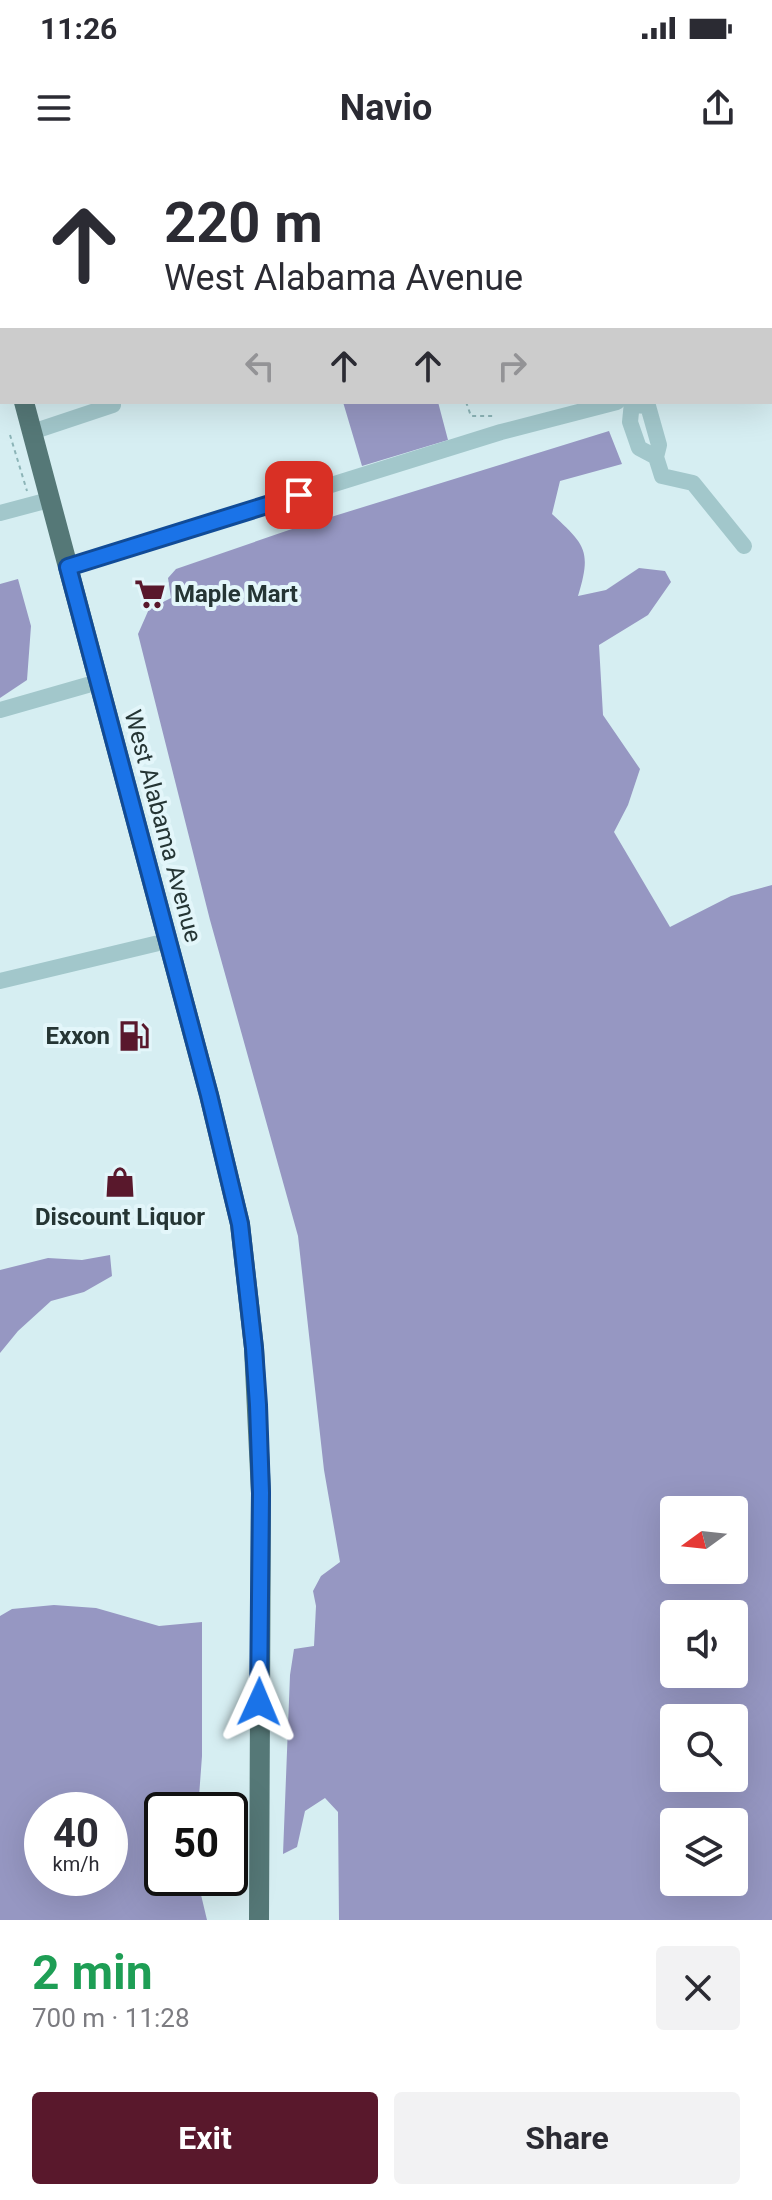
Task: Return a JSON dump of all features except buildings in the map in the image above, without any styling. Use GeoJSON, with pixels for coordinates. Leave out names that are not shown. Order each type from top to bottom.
{"type":"FeatureCollection","features":[{"type":"Feature","properties":{"kind":"main road","name":"West Alabama Avenue"},"geometry":{"type":"LineString","coordinates":[[25,404],[32,432],[40,503],[68,567],[209,1095],[240,1224],[254,1348],[261,1493],[259,1920]]}},
{"type":"Feature","properties":{"kind":"street"},"geometry":{"type":"LineString","coordinates":[[68,567],[569,408],[615,404]]}},
{"type":"Feature","properties":{"kind":"street"},"geometry":{"type":"LineString","coordinates":[[627,404],[639,448],[656,457],[662,476],[693,483],[744,546]]}},
{"type":"Feature","properties":{"kind":"street"},"geometry":{"type":"LineString","coordinates":[[32,432],[113,405]]}},
{"type":"Feature","properties":{"kind":"street"},"geometry":{"type":"LineString","coordinates":[[0,513],[40,503]]}},
{"type":"Feature","properties":{"kind":"street"},"geometry":{"type":"LineString","coordinates":[[0,710],[98,682]]}},
{"type":"Feature","properties":{"kind":"street"},"geometry":{"type":"LineString","coordinates":[[0,981],[167,941]]}},
{"type":"Feature","properties":{"kind":"path"},"geometry":{"type":"LineString","coordinates":[[467,404],[471,416],[494,415],[500,424]]}},
{"type":"Feature","properties":{"kind":"path"},"geometry":{"type":"LineString","coordinates":[[10,435],[40,503]]}},
{"type":"Feature","properties":{"kind":"shaded area"},"geometry":{"type":"Polygon","coordinates":[[[344,404],[439,404],[448,440],[362,466],[344,404]]]}},
{"type":"Feature","properties":{"kind":"shaded area"},"geometry":{"type":"Polygon","coordinates":[[[609,431],[622,464],[560,481],[552,514],[583,549],[584,568],[578,596],[606,590],[639,568],[665,571],[671,582],[648,615],[599,645],[603,715],[640,769],[628,805],[614,832],[670,927],[731,896],[772,885],[772,1920],[339,1920],[338,1812],[325,1798],[305,1811],[297,1847],[283,1854],[290,1675],[294,1649],[314,1646],[316,1606],[313,1591],[321,1576],[340,1562],[324,1470],[298,1236],[210,920],[138,634],[149,609],[171,598],[168,578],[176,569],[289,530],[609,431]]]}},
{"type":"Feature","properties":{"kind":"shaded area"},"geometry":{"type":"Polygon","coordinates":[[[18,579],[31,626],[27,680],[0,698],[0,584],[18,579]]]}},
{"type":"Feature","properties":{"kind":"shaded area"},"geometry":{"type":"Polygon","coordinates":[[[110,1255],[112,1276],[84,1292],[51,1301],[18,1331],[0,1353],[0,1270],[48,1258],[82,1260],[110,1255]]]}},
{"type":"Feature","properties":{"kind":"shaded area"},"geometry":{"type":"Polygon","coordinates":[[[54,1605],[96,1608],[159,1626],[202,1622],[199,1792],[144,1792],[144,1896],[201,1896],[207,1920],[0,1920],[0,1616],[12,1609],[54,1605]]]}},
{"type":"Feature","properties":{"kind":"place","name":"Maple Mart"},"geometry":{"type":"Point","coordinates":[150,594]}},
{"type":"Feature","properties":{"kind":"place","name":"Exxon"},"geometry":{"type":"Point","coordinates":[134,1036]}},
{"type":"Feature","properties":{"kind":"place","name":"Discount Liquor"},"geometry":{"type":"Point","coordinates":[120,1182]}},
{"type":"Feature","properties":{"kind":"route"},"geometry":{"type":"LineString","coordinates":[[259,1702],[261,1493],[258,1405],[240,1224],[209,1095],[68,567],[299,495]]}}]}
